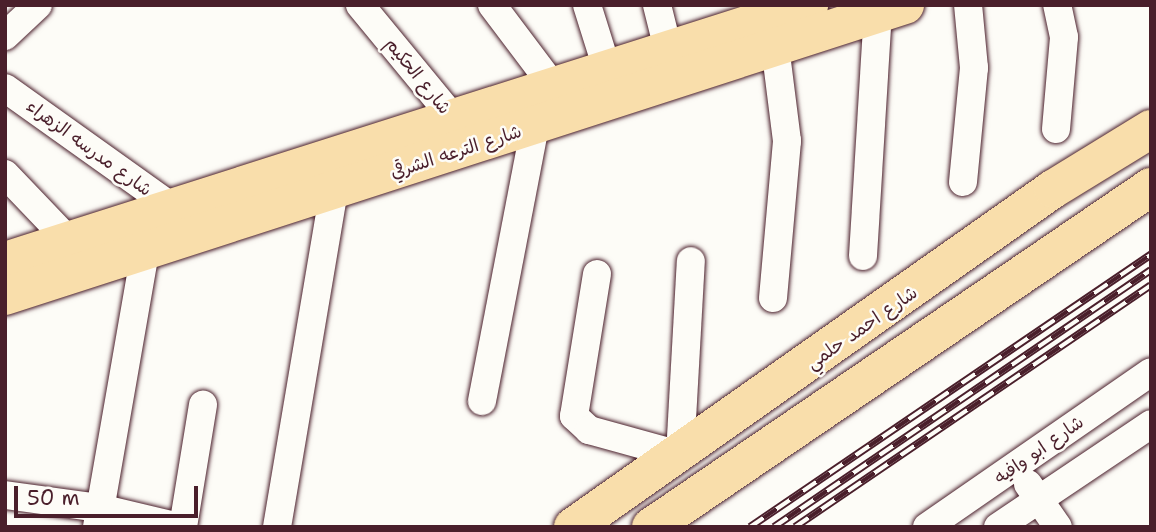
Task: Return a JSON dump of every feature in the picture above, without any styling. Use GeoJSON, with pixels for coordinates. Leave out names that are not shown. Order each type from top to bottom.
{"type":"FeatureCollection","features":[{"type":"Feature","properties":{"kind":"main road","name":"شارع الترعه الشرقي"},"geometry":{"type":"LineString","coordinates":[[5,296],[334,191],[464,132],[553,86],[668,49],[816,14],[892,10]]}},
{"type":"Feature","properties":{"kind":"main road","name":"شارع الترعه الشرقي"},"geometry":{"type":"LineString","coordinates":[[5,261],[173,208],[464,132],[535,127],[775,46],[816,14]]}},
{"type":"Feature","properties":{"kind":"main road","name":"شارع احمد حلمي"},"geometry":{"type":"LineString","coordinates":[[573,527],[940,273],[1027,207],[1151,129]]}},
{"type":"Feature","properties":{"kind":"main road"},"geometry":{"type":"LineString","coordinates":[[651,527],[973,312],[1151,187]]}},
{"type":"Feature","properties":{"kind":"main road"},"geometry":{"type":"LineString","coordinates":[[1027,207],[1044,233],[1074,239]]}},
{"type":"Feature","properties":{"kind":"main road"},"geometry":{"type":"LineString","coordinates":[[940,273],[960,282],[973,312]]}},
{"type":"Feature","properties":{"kind":"street"},"geometry":{"type":"LineString","coordinates":[[5,36],[38,5]]}},
{"type":"Feature","properties":{"kind":"street","name":"شارع الحكيم"},"geometry":{"type":"LineString","coordinates":[[360,5],[464,132]]}},
{"type":"Feature","properties":{"kind":"street"},"geometry":{"type":"LineString","coordinates":[[492,5],[553,86]]}},
{"type":"Feature","properties":{"kind":"street"},"geometry":{"type":"LineString","coordinates":[[587,5],[607,69]]}},
{"type":"Feature","properties":{"kind":"street"},"geometry":{"type":"LineString","coordinates":[[657,5],[668,49]]}},
{"type":"Feature","properties":{"kind":"street"},"geometry":{"type":"LineString","coordinates":[[963,182],[974,68],[968,5]]}},
{"type":"Feature","properties":{"kind":"street"},"geometry":{"type":"LineString","coordinates":[[1056,129],[1064,37],[1057,5]]}},
{"type":"Feature","properties":{"kind":"street"},"geometry":{"type":"LineString","coordinates":[[863,256],[892,10]]}},
{"type":"Feature","properties":{"kind":"street"},"geometry":{"type":"LineString","coordinates":[[773,298],[787,141],[775,46]]}},
{"type":"Feature","properties":{"kind":"street","name":"شارع مدرسه الزهراء"},"geometry":{"type":"LineString","coordinates":[[5,88],[173,208]]}},
{"type":"Feature","properties":{"kind":"street"},"geometry":{"type":"LineString","coordinates":[[482,401],[535,127]]}},
{"type":"Feature","properties":{"kind":"street"},"geometry":{"type":"LineString","coordinates":[[5,174],[68,240]]}},
{"type":"Feature","properties":{"kind":"street"},"geometry":{"type":"LineString","coordinates":[[277,527],[334,191]]}},
{"type":"Feature","properties":{"kind":"street"},"geometry":{"type":"LineString","coordinates":[[98,517],[145,251]]}},
{"type":"Feature","properties":{"kind":"street"},"geometry":{"type":"LineString","coordinates":[[597,274],[574,416],[589,430],[680,455],[691,261]]}},
{"type":"Feature","properties":{"kind":"street","name":"شارع ابو وافيه"},"geometry":{"type":"LineString","coordinates":[[927,527],[1151,372]]}},
{"type":"Feature","properties":{"kind":"street"},"geometry":{"type":"LineString","coordinates":[[5,495],[98,517],[181,527],[203,405]]}},
{"type":"Feature","properties":{"kind":"street"},"geometry":{"type":"LineString","coordinates":[[998,527],[1151,424]]}},
{"type":"Feature","properties":{"kind":"street"},"geometry":{"type":"LineString","coordinates":[[1017,467],[1058,527]]}},
{"type":"Feature","properties":{"kind":"railway"},"geometry":{"type":"LineString","coordinates":[[750,527],[1151,254]]}},
{"type":"Feature","properties":{"kind":"railway"},"geometry":{"type":"LineString","coordinates":[[774,527],[1151,270]]}},
{"type":"Feature","properties":{"kind":"railway"},"geometry":{"type":"LineString","coordinates":[[795,527],[1151,285]]}}]}
